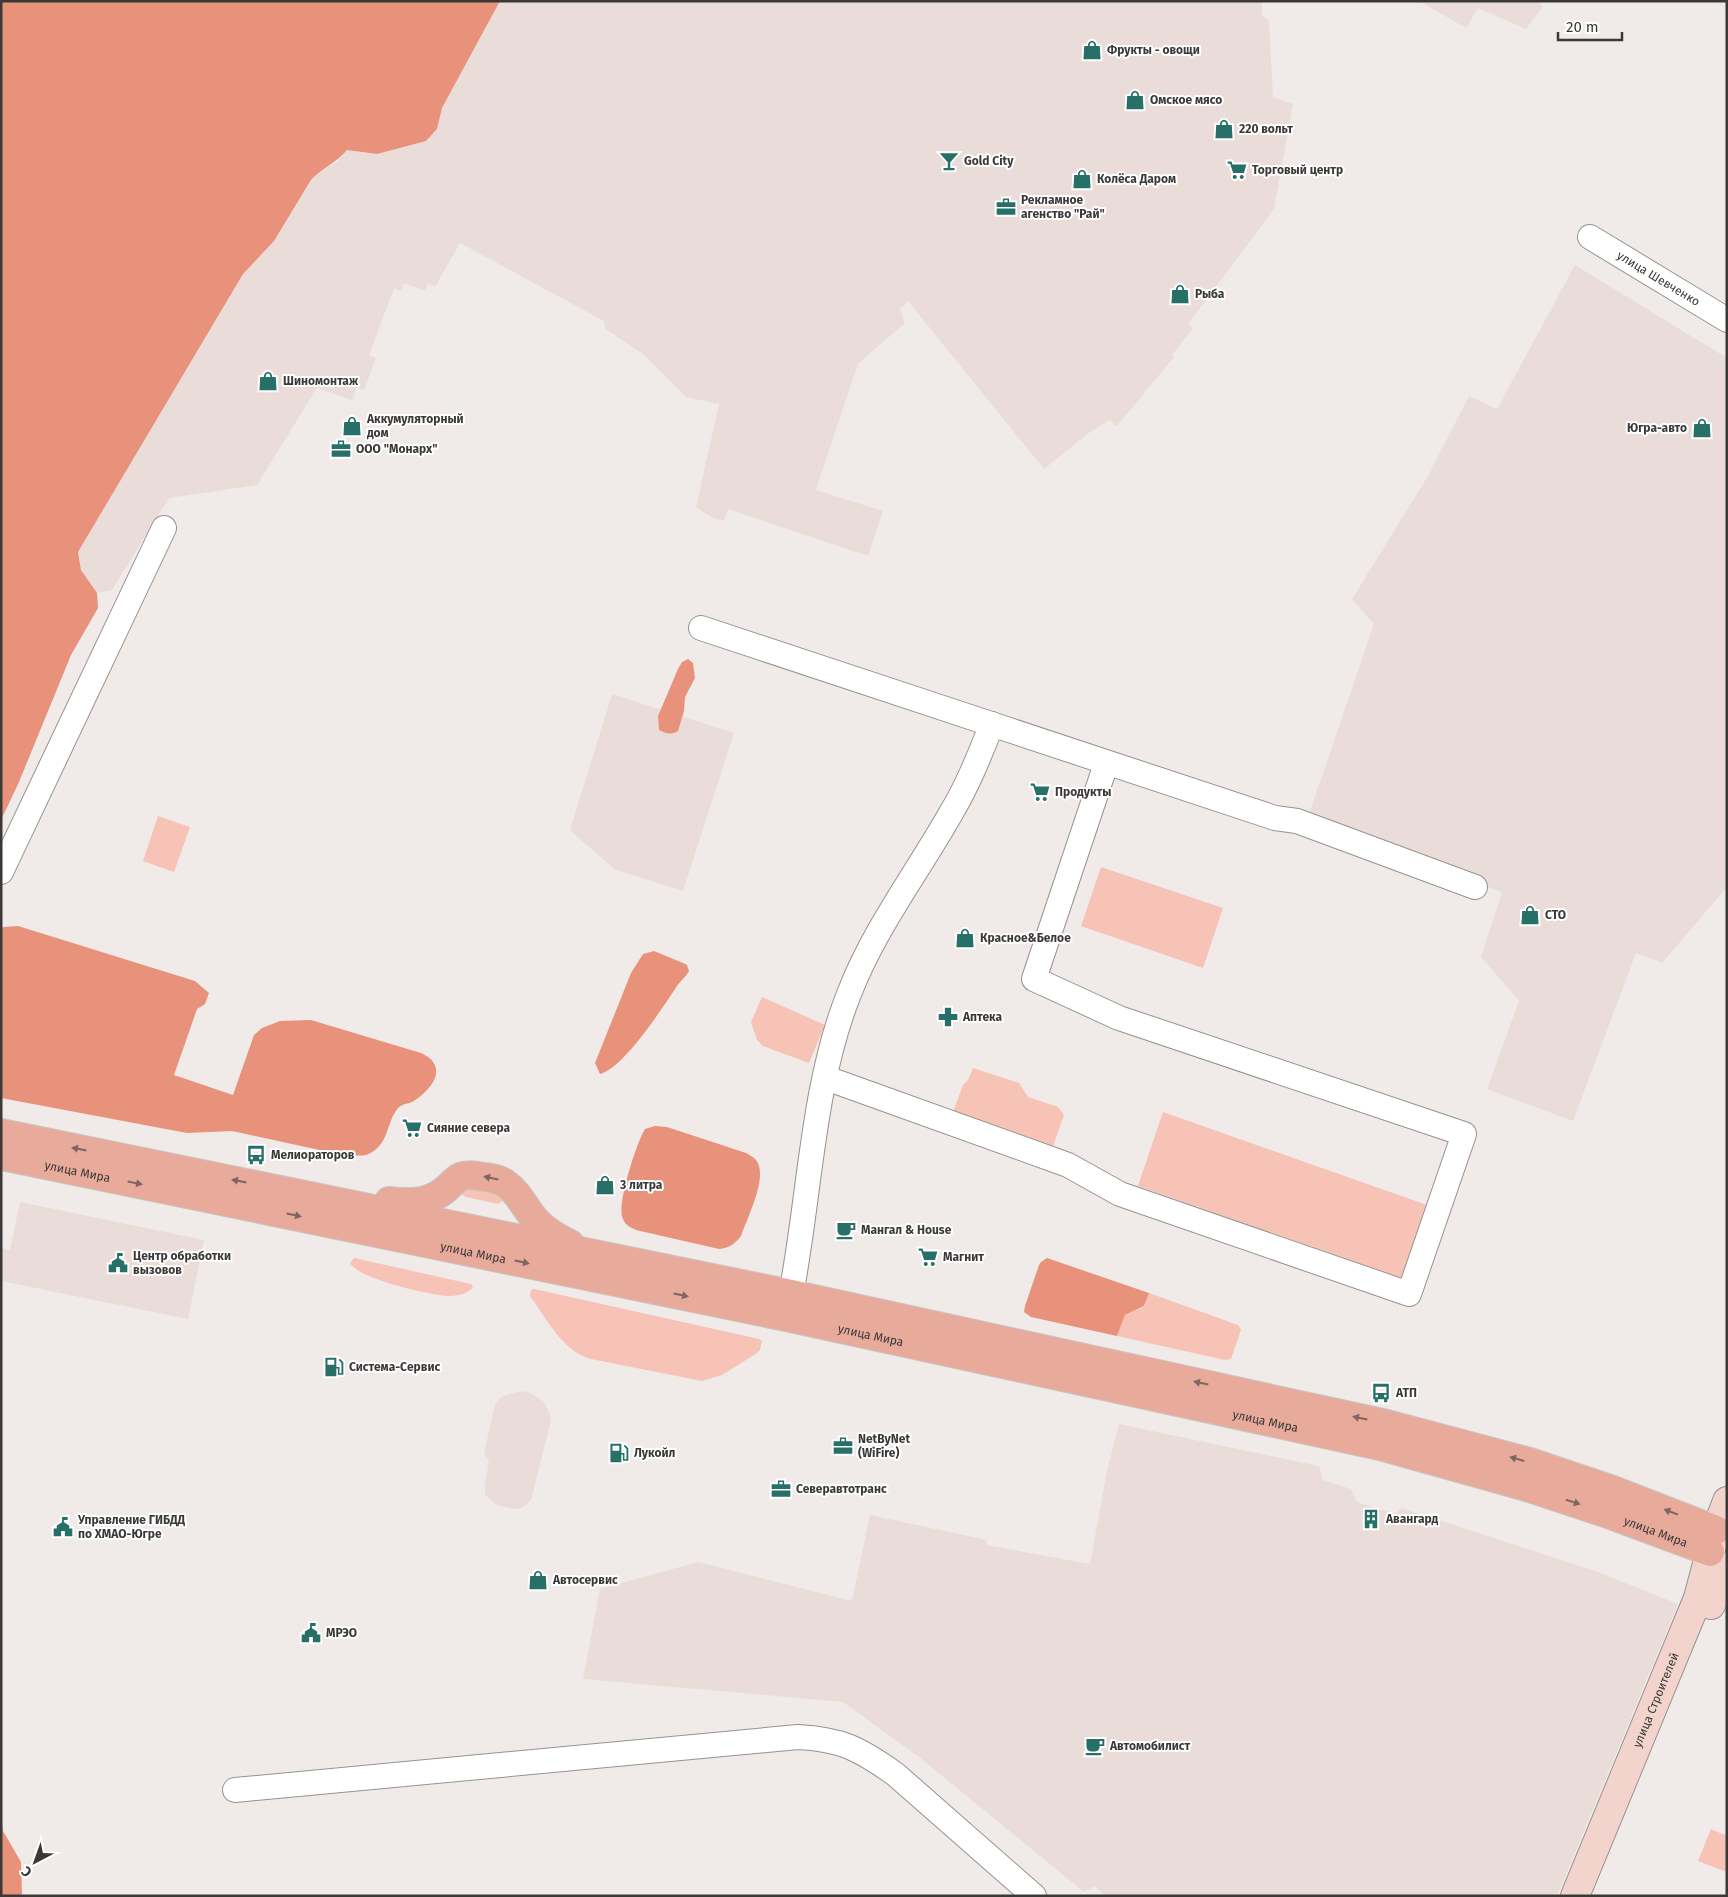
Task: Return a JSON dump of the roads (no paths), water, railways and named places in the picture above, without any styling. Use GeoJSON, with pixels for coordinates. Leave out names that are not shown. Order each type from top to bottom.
{"type":"FeatureCollection","features":[{"type":"Feature","properties":{"kind":"main road","name":"улица Мира"},"geometry":{"type":"LineString","coordinates":[[1,1133],[584,1252],[788,1305],[1380,1446],[1523,1486],[1721,1548]]}},
{"type":"Feature","properties":{"kind":"main road","name":"улица Мира"},"geometry":{"type":"LineString","coordinates":[[1,1156],[460,1250],[788,1305]]}},
{"type":"Feature","properties":{"kind":"main road"},"geometry":{"type":"LineString","coordinates":[[300,1193],[417,1202],[432,1198],[465,1174],[501,1180],[515,1191],[533,1217],[550,1233],[584,1252]]}},
{"type":"Feature","properties":{"kind":"main road"},"geometry":{"type":"LineString","coordinates":[[449,1187],[441,1222],[441,1232],[445,1239],[460,1250]]}},
{"type":"Feature","properties":{"kind":"main road","name":"улица Строителей"},"geometry":{"type":"LineString","coordinates":[[1592,1896],[1721,1548],[1727,1501]]}},
{"type":"Feature","properties":{"kind":"main road","name":"улица Строителей"},"geometry":{"type":"LineString","coordinates":[[1575,1896],[1698,1598],[1721,1548]]}},
{"type":"Feature","properties":{"kind":"street","name":"улица Шевченко"},"geometry":{"type":"LineString","coordinates":[[1590,237],[1727,320]]}},
{"type":"Feature","properties":{"kind":"street"},"geometry":{"type":"LineString","coordinates":[[1,872],[164,528]]}},
{"type":"Feature","properties":{"kind":"street"},"geometry":{"type":"LineString","coordinates":[[701,628],[992,724],[1106,764],[1275,818],[1298,821],[1475,887]]}},
{"type":"Feature","properties":{"kind":"street"},"geometry":{"type":"LineString","coordinates":[[788,1305],[826,1078],[837,1028],[859,970],[873,943],[951,814],[971,775],[992,724]]}},
{"type":"Feature","properties":{"kind":"street"},"geometry":{"type":"LineString","coordinates":[[826,1078],[1068,1165],[1120,1194],[1409,1294],[1464,1134],[1119,1018],[1034,978],[1106,764]]}},
{"type":"Feature","properties":{"kind":"street"},"geometry":{"type":"LineString","coordinates":[[234,1790],[788,1738],[816,1738],[835,1741],[855,1748],[874,1758],[895,1774],[1034,1896]]}},
{"type":"Feature","properties":{"kind":"place","name":"Фрукты - овощи"},"geometry":{"type":"Point","coordinates":[1092,50]}},
{"type":"Feature","properties":{"kind":"place","name":"Омское мясо"},"geometry":{"type":"Point","coordinates":[1135,100]}},
{"type":"Feature","properties":{"kind":"place","name":"220 вольт"},"geometry":{"type":"Point","coordinates":[1224,129]}},
{"type":"Feature","properties":{"kind":"place","name":"Gold City"},"geometry":{"type":"Point","coordinates":[949,161]}},
{"type":"Feature","properties":{"kind":"place","name":"Торговый центр"},"geometry":{"type":"Point","coordinates":[1237,170]}},
{"type":"Feature","properties":{"kind":"place","name":"Колёса Даром"},"geometry":{"type":"Point","coordinates":[1082,179]}},
{"type":"Feature","properties":{"kind":"place","name":"Рекламное агенство \"Рай\""},"geometry":{"type":"Point","coordinates":[1006,207]}},
{"type":"Feature","properties":{"kind":"place","name":"Рыба"},"geometry":{"type":"Point","coordinates":[1180,294]}},
{"type":"Feature","properties":{"kind":"place","name":"Шиномонтаж"},"geometry":{"type":"Point","coordinates":[268,381]}},
{"type":"Feature","properties":{"kind":"place","name":"Аккумуляторный дом"},"geometry":{"type":"Point","coordinates":[352,426]}},
{"type":"Feature","properties":{"kind":"place","name":"Югра-авто"},"geometry":{"type":"Point","coordinates":[1702,428]}},
{"type":"Feature","properties":{"kind":"place","name":"ООО \"Монарх\""},"geometry":{"type":"Point","coordinates":[341,449]}},
{"type":"Feature","properties":{"kind":"place","name":"Продукты"},"geometry":{"type":"Point","coordinates":[1040,792]}},
{"type":"Feature","properties":{"kind":"place","name":"СТО"},"geometry":{"type":"Point","coordinates":[1530,915]}},
{"type":"Feature","properties":{"kind":"place","name":"Красное&Белое"},"geometry":{"type":"Point","coordinates":[965,938]}},
{"type":"Feature","properties":{"kind":"place","name":"Аптека"},"geometry":{"type":"Point","coordinates":[948,1017]}},
{"type":"Feature","properties":{"kind":"place","name":"Сияние севера"},"geometry":{"type":"Point","coordinates":[412,1128]}},
{"type":"Feature","properties":{"kind":"place","name":"Мелиораторов"},"geometry":{"type":"Point","coordinates":[256,1155]}},
{"type":"Feature","properties":{"kind":"place","name":"3 литра"},"geometry":{"type":"Point","coordinates":[605,1185]}},
{"type":"Feature","properties":{"kind":"place","name":"Мангал & House"},"geometry":{"type":"Point","coordinates":[846,1230]}},
{"type":"Feature","properties":{"kind":"place","name":"Магнит"},"geometry":{"type":"Point","coordinates":[928,1257]}},
{"type":"Feature","properties":{"kind":"place","name":"Центр обработки вызовов"},"geometry":{"type":"Point","coordinates":[118,1263]}},
{"type":"Feature","properties":{"kind":"place","name":"Система-Cервис"},"geometry":{"type":"Point","coordinates":[334,1367]}},
{"type":"Feature","properties":{"kind":"place","name":"АТП"},"geometry":{"type":"Point","coordinates":[1381,1393]}},
{"type":"Feature","properties":{"kind":"place","name":"NetByNet (WiFire)"},"geometry":{"type":"Point","coordinates":[843,1446]}},
{"type":"Feature","properties":{"kind":"place","name":"Лукойл"},"geometry":{"type":"Point","coordinates":[619,1453]}},
{"type":"Feature","properties":{"kind":"place","name":"Северавтотранс"},"geometry":{"type":"Point","coordinates":[781,1489]}},
{"type":"Feature","properties":{"kind":"place","name":"Авангард"},"geometry":{"type":"Point","coordinates":[1371,1519]}},
{"type":"Feature","properties":{"kind":"place","name":"Управление ГИБДД по ХМАО-Югре"},"geometry":{"type":"Point","coordinates":[63,1527]}},
{"type":"Feature","properties":{"kind":"place","name":"Автосервис"},"geometry":{"type":"Point","coordinates":[538,1580]}},
{"type":"Feature","properties":{"kind":"place","name":"МРЭО"},"geometry":{"type":"Point","coordinates":[311,1633]}},
{"type":"Feature","properties":{"kind":"place","name":"Автомобилист"},"geometry":{"type":"Point","coordinates":[1095,1746]}}]}
